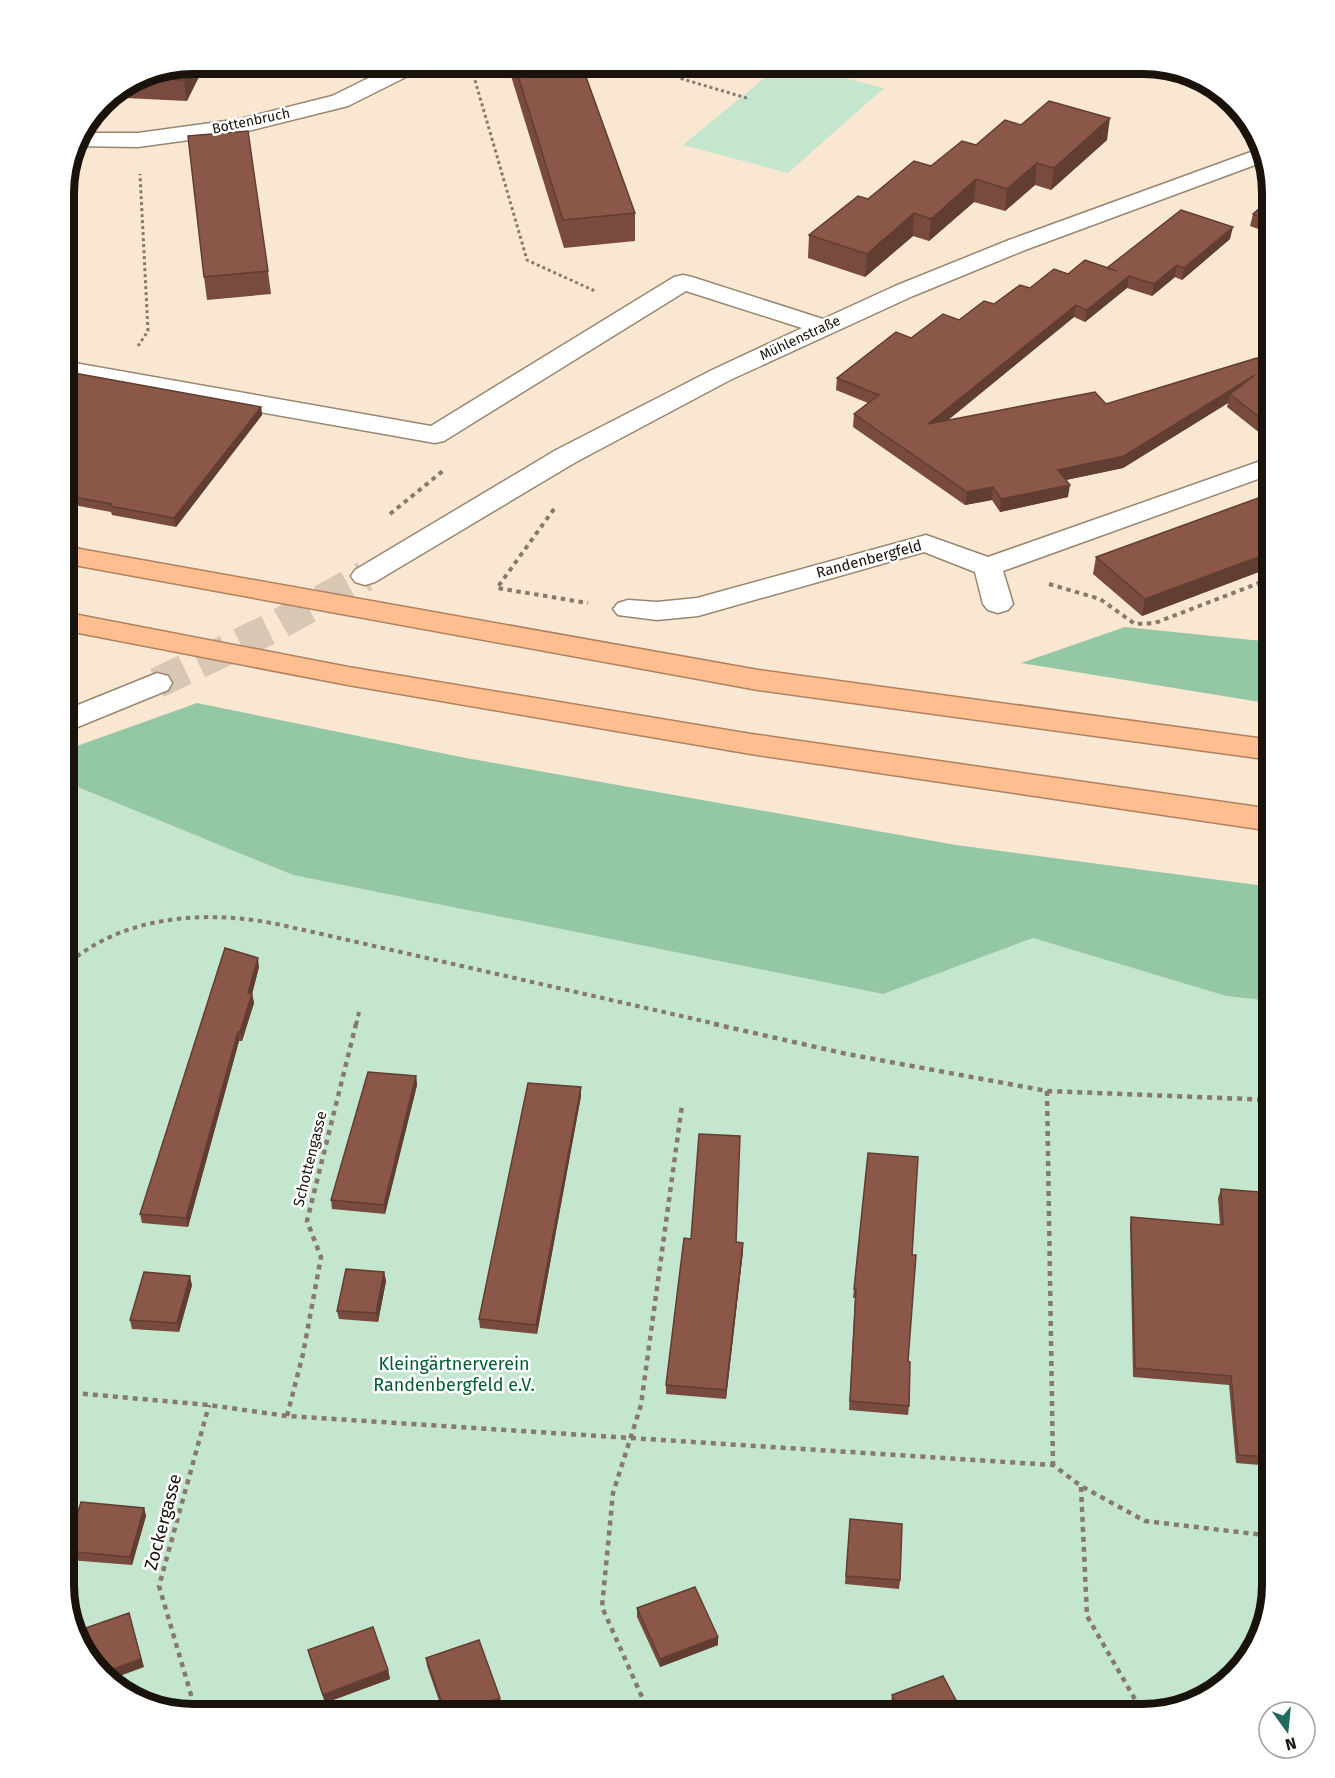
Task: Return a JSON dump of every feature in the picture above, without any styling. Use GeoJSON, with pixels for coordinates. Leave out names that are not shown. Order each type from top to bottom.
{"type":"FeatureCollection","features":[{"type":"Feature","properties":{"kind":"highway"},"geometry":{"type":"LineString","coordinates":[[74,556],[758,680],[1262,749]]}},
{"type":"Feature","properties":{"kind":"highway"},"geometry":{"type":"LineString","coordinates":[[74,623],[348,676],[716,738],[1262,819]]}},
{"type":"Feature","properties":{"kind":"street","name":"Bottenbruch"},"geometry":{"type":"LineString","coordinates":[[86,140],[138,140],[240,126],[340,101],[396,73]]}},
{"type":"Feature","properties":{"kind":"street","name":"Mühlenstraße"},"geometry":{"type":"LineString","coordinates":[[370,572],[566,456],[721,375],[824,327],[1017,245],[1256,157]]}},
{"type":"Feature","properties":{"kind":"street"},"geometry":{"type":"LineString","coordinates":[[74,371],[435,435],[683,282],[824,327]]}},
{"type":"Feature","properties":{"kind":"street"},"geometry":{"type":"LineString","coordinates":[[998,604],[988,567],[1262,469]]}},
{"type":"Feature","properties":{"kind":"street","name":"Randenbergfeld"},"geometry":{"type":"LineString","coordinates":[[628,609],[657,611],[698,607],[926,543],[988,567]]}},
{"type":"Feature","properties":{"kind":"street"},"geometry":{"type":"LineString","coordinates":[[74,718],[157,683]]}},
{"type":"Feature","properties":{"kind":"path"},"geometry":{"type":"LineString","coordinates":[[473,73],[527,260],[636,310]]}},
{"type":"Feature","properties":{"kind":"path"},"geometry":{"type":"LineString","coordinates":[[677,74],[679,78],[750,99]]}},
{"type":"Feature","properties":{"kind":"path"},"geometry":{"type":"LineString","coordinates":[[116,378],[148,330],[138,140]]}},
{"type":"Feature","properties":{"kind":"path"},"geometry":{"type":"LineString","coordinates":[[370,572],[362,544],[366,534],[469,449],[435,435]]}},
{"type":"Feature","properties":{"kind":"path"},"geometry":{"type":"LineString","coordinates":[[566,456],[563,495],[497,588],[628,609]]}},
{"type":"Feature","properties":{"kind":"path"},"geometry":{"type":"LineString","coordinates":[[988,567],[1100,599],[1135,624],[1155,622],[1262,583]]}},
{"type":"Feature","properties":{"kind":"path"},"geometry":{"type":"LineString","coordinates":[[1258,584],[1262,585]]}},
{"type":"Feature","properties":{"kind":"path"},"geometry":{"type":"LineString","coordinates":[[74,955],[109,937],[145,925],[183,918],[218,916],[263,921],[847,1054],[1047,1090],[1262,1100]]}},
{"type":"Feature","properties":{"kind":"path","name":"Schottengasse"},"geometry":{"type":"LineString","coordinates":[[287,1416],[303,1354],[321,1257],[307,1221],[359,1012]]}},
{"type":"Feature","properties":{"kind":"path"},"geometry":{"type":"LineString","coordinates":[[1047,1090],[1053,1465]]}},
{"type":"Feature","properties":{"kind":"path"},"geometry":{"type":"LineString","coordinates":[[645,1704],[602,1607],[613,1492],[641,1405],[682,1105]]}},
{"type":"Feature","properties":{"kind":"path"},"geometry":{"type":"LineString","coordinates":[[73,1393],[209,1405],[287,1416],[1053,1465],[1081,1486],[1145,1521],[1262,1535]]}},
{"type":"Feature","properties":{"kind":"path","name":"Zockergasse"},"geometry":{"type":"LineString","coordinates":[[194,1704],[159,1586],[209,1405]]}},
{"type":"Feature","properties":{"kind":"path"},"geometry":{"type":"LineString","coordinates":[[1081,1486],[1087,1616],[1138,1704]]}},
{"type":"Feature","properties":{"kind":"green space"},"geometry":{"type":"Polygon","coordinates":[[[770,74],[826,74],[884,88],[788,173],[683,145],[770,74]]]}},
{"type":"Feature","properties":{"kind":"green space"},"geometry":{"type":"Polygon","coordinates":[[[1125,627],[1262,641],[1262,702],[1021,663],[1125,627]]]}},
{"type":"Feature","properties":{"kind":"green space"},"geometry":{"type":"Polygon","coordinates":[[[197,703],[466,758],[956,845],[1262,886],[1262,1000],[1226,996],[1033,938],[883,994],[293,875],[74,785],[74,747],[197,703]]]}},
{"type":"Feature","properties":{"kind":"green space","name":"Kleingärtnerverein Randenbergfeld e.V."},"geometry":{"type":"Polygon","coordinates":[[[74,785],[293,875],[883,994],[1033,938],[1226,996],[1262,1000],[1262,1586],[1257,1616],[1241,1652],[1221,1675],[1195,1692],[1173,1700],[1143,1704],[192,1704],[162,1700],[126,1684],[103,1664],[86,1638],[78,1616],[73,1586],[74,785]]]}},
{"type":"Feature","properties":{"kind":"building"},"geometry":{"type":"Polygon","coordinates":[[[517,73],[585,73],[635,213],[563,220],[517,73]]]}},
{"type":"Feature","properties":{"kind":"building"},"geometry":{"type":"Polygon","coordinates":[[[187,74],[184,80],[158,79],[187,74]]]}},
{"type":"Feature","properties":{"kind":"building"},"geometry":{"type":"Polygon","coordinates":[[[1049,101],[1110,118],[1054,168],[1037,163],[1007,189],[976,179],[931,219],[914,213],[867,254],[809,235],[858,196],[868,199],[914,161],[931,166],[962,141],[976,145],[1005,120],[1021,125],[1049,101]]]}},
{"type":"Feature","properties":{"kind":"building"},"geometry":{"type":"Polygon","coordinates":[[[248,131],[268,271],[204,277],[188,136],[248,131]]]}},
{"type":"Feature","properties":{"kind":"building"},"geometry":{"type":"Polygon","coordinates":[[[1262,206],[1262,217],[1253,214],[1262,206]]]}},
{"type":"Feature","properties":{"kind":"building"},"geometry":{"type":"Polygon","coordinates":[[[1181,210],[1233,227],[1184,268],[1177,265],[1154,284],[1129,276],[1087,310],[1076,305],[928,424],[1095,392],[1106,404],[1257,358],[1262,370],[1262,419],[1230,394],[1255,375],[1124,456],[1058,470],[1070,485],[1001,499],[993,487],[967,492],[854,414],[879,395],[837,378],[896,332],[911,338],[943,314],[959,320],[984,301],[994,304],[1020,285],[1030,288],[1054,269],[1068,274],[1085,260],[1107,268],[1181,210]]]}},
{"type":"Feature","properties":{"kind":"building"},"geometry":{"type":"Polygon","coordinates":[[[74,373],[261,407],[174,518],[110,506],[112,504],[74,497],[74,373]]]}},
{"type":"Feature","properties":{"kind":"building"},"geometry":{"type":"Polygon","coordinates":[[[1262,497],[1262,556],[1145,599],[1096,557],[1262,497]]]}},
{"type":"Feature","properties":{"kind":"building"},"geometry":{"type":"Polygon","coordinates":[[[225,948],[258,958],[248,993],[252,994],[240,1032],[238,1032],[186,1218],[140,1214],[225,948]]]}},
{"type":"Feature","properties":{"kind":"building"},"geometry":{"type":"Polygon","coordinates":[[[368,1072],[416,1076],[384,1205],[331,1200],[368,1072]]]}},
{"type":"Feature","properties":{"kind":"building"},"geometry":{"type":"Polygon","coordinates":[[[528,1083],[581,1087],[536,1325],[479,1319],[528,1083]]]}},
{"type":"Feature","properties":{"kind":"building"},"geometry":{"type":"Polygon","coordinates":[[[699,1134],[740,1136],[736,1242],[743,1243],[726,1390],[666,1385],[684,1238],[691,1239],[699,1134]]]}},
{"type":"Feature","properties":{"kind":"building"},"geometry":{"type":"Polygon","coordinates":[[[868,1153],[918,1157],[912,1255],[916,1255],[908,1361],[910,1362],[909,1406],[850,1401],[856,1289],[854,1289],[868,1153]]]}},
{"type":"Feature","properties":{"kind":"building"},"geometry":{"type":"Polygon","coordinates":[[[1221,1189],[1262,1192],[1262,1456],[1238,1455],[1231,1376],[1135,1368],[1131,1217],[1223,1225],[1221,1189]]]}},
{"type":"Feature","properties":{"kind":"building"},"geometry":{"type":"Polygon","coordinates":[[[346,1269],[384,1272],[376,1313],[337,1311],[346,1269]]]}},
{"type":"Feature","properties":{"kind":"building"},"geometry":{"type":"Polygon","coordinates":[[[144,1272],[190,1276],[177,1323],[130,1320],[144,1272]]]}},
{"type":"Feature","properties":{"kind":"building"},"geometry":{"type":"Polygon","coordinates":[[[81,1502],[144,1508],[130,1557],[73,1552],[73,1528],[81,1502]]]}},
{"type":"Feature","properties":{"kind":"building"},"geometry":{"type":"Polygon","coordinates":[[[850,1519],[902,1524],[900,1580],[846,1576],[850,1519]]]}},
{"type":"Feature","properties":{"kind":"building"},"geometry":{"type":"Polygon","coordinates":[[[695,1587],[718,1637],[660,1659],[637,1608],[695,1587]]]}},
{"type":"Feature","properties":{"kind":"building"},"geometry":{"type":"Polygon","coordinates":[[[129,1613],[141,1659],[109,1670],[94,1652],[82,1629],[129,1613]]]}},
{"type":"Feature","properties":{"kind":"building"},"geometry":{"type":"Polygon","coordinates":[[[373,1627],[388,1670],[323,1695],[308,1650],[373,1627]]]}},
{"type":"Feature","properties":{"kind":"building"},"geometry":{"type":"Polygon","coordinates":[[[479,1640],[500,1698],[483,1704],[442,1704],[426,1658],[479,1640]]]}},
{"type":"Feature","properties":{"kind":"building"},"geometry":{"type":"Polygon","coordinates":[[[943,1676],[958,1704],[896,1704],[892,1695],[943,1676]]]}},
{"type":"Feature","properties":{"kind":"tunnel"},"geometry":{"type":"LineString","coordinates":[[157,683],[270,629],[365,576]]}}]}
